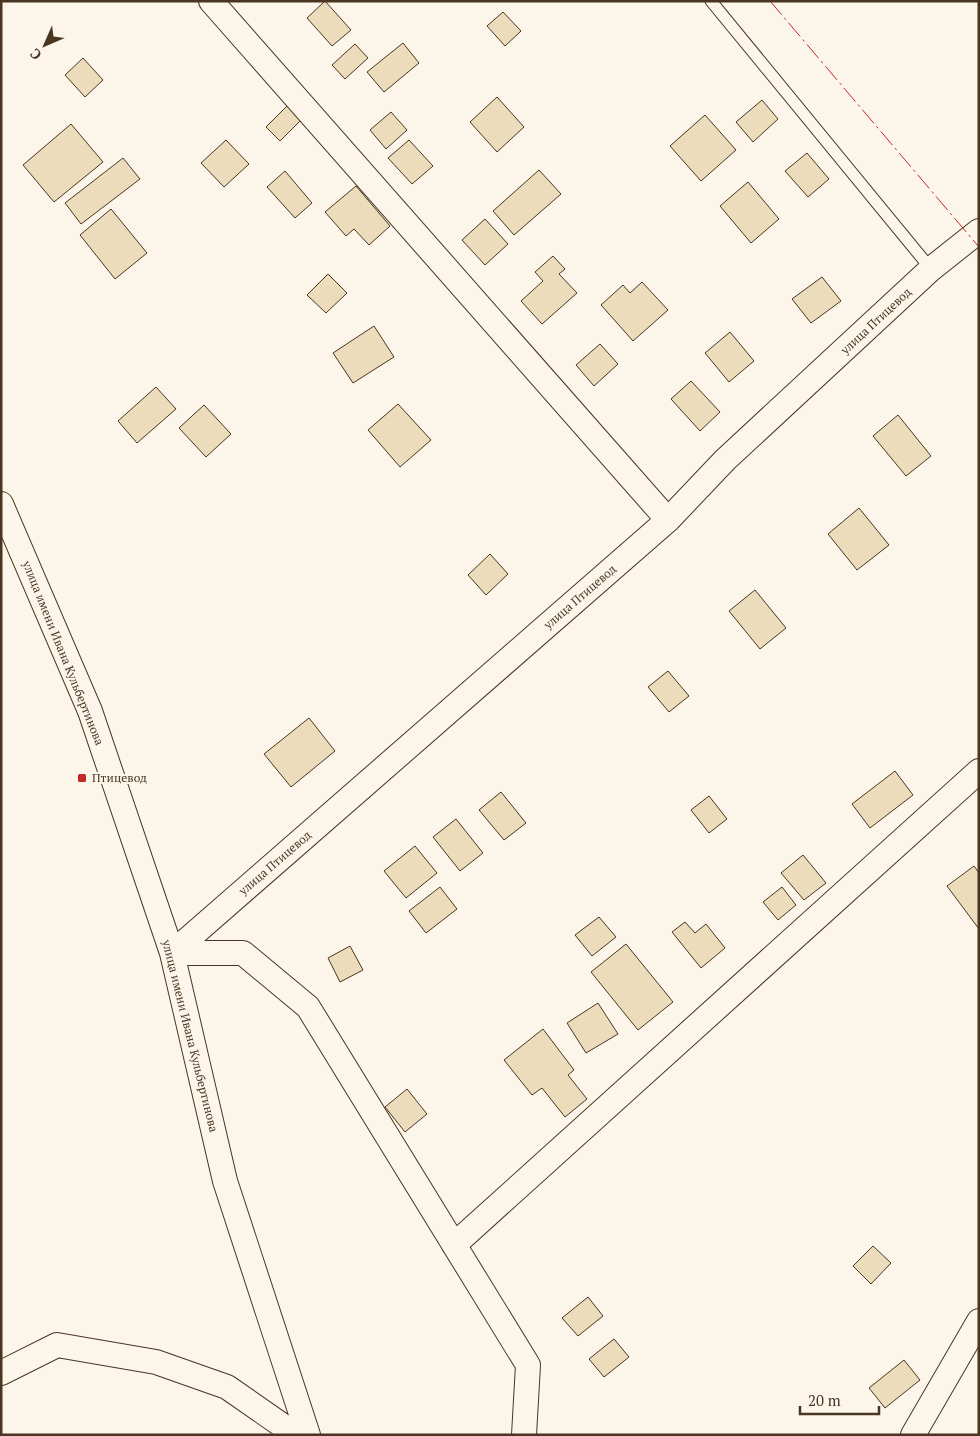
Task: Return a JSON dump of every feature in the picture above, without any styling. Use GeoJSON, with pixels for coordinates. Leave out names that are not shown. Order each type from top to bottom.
{"type":"FeatureCollection","features":[{"type":"Feature","properties":{"kind":"street"},"geometry":{"type":"LineString","coordinates":[[211,1],[668,520]]}},
{"type":"Feature","properties":{"kind":"street","name":"улица Птицевод"},"geometry":{"type":"LineString","coordinates":[[172,953],[668,520],[725,460],[931,269],[979,230]]}},
{"type":"Feature","properties":{"kind":"street","name":"улица имени Ивана Кульбертинова"},"geometry":{"type":"LineString","coordinates":[[1,504],[90,712],[172,953],[225,1181],[308,1435]]}},
{"type":"Feature","properties":{"kind":"street"},"geometry":{"type":"LineString","coordinates":[[454,1245],[979,771]]}},
{"type":"Feature","properties":{"kind":"street"},"geometry":{"type":"LineString","coordinates":[[172,953],[242,953],[308,1007],[528,1365],[524,1435]]}},
{"type":"Feature","properties":{"kind":"street"},"geometry":{"type":"LineString","coordinates":[[913,1435],[979,1321]]}},
{"type":"Feature","properties":{"kind":"street"},"geometry":{"type":"LineString","coordinates":[[1,1373],[57,1345],[156,1362],[226,1387],[296,1435]]}},
{"type":"Feature","properties":{"kind":"lane"},"geometry":{"type":"LineString","coordinates":[[711,1],[931,269]]}},
{"type":"Feature","properties":{"kind":"building"},"geometry":{"type":"Polygon","coordinates":[[[325,1],[351,30],[332,46],[307,18],[325,1]]]}},
{"type":"Feature","properties":{"kind":"building"},"geometry":{"type":"Polygon","coordinates":[[[503,12],[521,31],[505,46],[487,26],[503,12]]]}},
{"type":"Feature","properties":{"kind":"building"},"geometry":{"type":"Polygon","coordinates":[[[403,43],[419,63],[384,92],[367,72],[403,43]]]}},
{"type":"Feature","properties":{"kind":"building"},"geometry":{"type":"Polygon","coordinates":[[[355,44],[368,58],[345,79],[332,65],[355,44]]]}},
{"type":"Feature","properties":{"kind":"building"},"geometry":{"type":"Polygon","coordinates":[[[83,58],[103,80],[85,97],[65,75],[83,58]]]}},
{"type":"Feature","properties":{"kind":"building"},"geometry":{"type":"Polygon","coordinates":[[[497,97],[524,127],[497,152],[470,122],[497,97]]]}},
{"type":"Feature","properties":{"kind":"building"},"geometry":{"type":"Polygon","coordinates":[[[762,100],[778,119],[753,142],[736,122],[762,100]]]}},
{"type":"Feature","properties":{"kind":"building"},"geometry":{"type":"Polygon","coordinates":[[[289,104],[303,118],[280,141],[266,127],[289,104]]]}},
{"type":"Feature","properties":{"kind":"building"},"geometry":{"type":"Polygon","coordinates":[[[391,112],[407,130],[386,149],[370,130],[391,112]]]}},
{"type":"Feature","properties":{"kind":"building"},"geometry":{"type":"Polygon","coordinates":[[[705,115],[736,150],[701,181],[670,146],[705,115]]]}},
{"type":"Feature","properties":{"kind":"building"},"geometry":{"type":"Polygon","coordinates":[[[71,124],[103,162],[54,202],[23,165],[71,124]]]}},
{"type":"Feature","properties":{"kind":"building"},"geometry":{"type":"Polygon","coordinates":[[[226,140],[249,164],[224,187],[201,163],[226,140]]]}},
{"type":"Feature","properties":{"kind":"building"},"geometry":{"type":"Polygon","coordinates":[[[409,140],[433,166],[412,184],[388,158],[409,140]]]}},
{"type":"Feature","properties":{"kind":"building"},"geometry":{"type":"Polygon","coordinates":[[[807,153],[829,179],[808,197],[785,171],[807,153]]]}},
{"type":"Feature","properties":{"kind":"building"},"geometry":{"type":"Polygon","coordinates":[[[123,158],[140,179],[81,224],[65,203],[123,158]]]}},
{"type":"Feature","properties":{"kind":"building"},"geometry":{"type":"Polygon","coordinates":[[[539,170],[561,194],[514,235],[493,211],[539,170]]]}},
{"type":"Feature","properties":{"kind":"building"},"geometry":{"type":"Polygon","coordinates":[[[285,171],[312,203],[295,218],[267,187],[285,171]]]}},
{"type":"Feature","properties":{"kind":"building"},"geometry":{"type":"Polygon","coordinates":[[[748,182],[779,219],[751,243],[720,206],[748,182]]]}},
{"type":"Feature","properties":{"kind":"building"},"geometry":{"type":"Polygon","coordinates":[[[356,186],[390,226],[369,245],[354,229],[346,236],[325,212],[356,186]]]}},
{"type":"Feature","properties":{"kind":"building"},"geometry":{"type":"Polygon","coordinates":[[[111,209],[147,253],[115,279],[80,235],[111,209]]]}},
{"type":"Feature","properties":{"kind":"building"},"geometry":{"type":"Polygon","coordinates":[[[485,219],[508,244],[485,265],[462,240],[485,219]]]}},
{"type":"Feature","properties":{"kind":"building"},"geometry":{"type":"Polygon","coordinates":[[[553,256],[565,269],[559,274],[577,293],[542,324],[521,301],[543,281],[535,272],[553,256]]]}},
{"type":"Feature","properties":{"kind":"building"},"geometry":{"type":"Polygon","coordinates":[[[328,274],[347,293],[326,313],[307,295],[328,274]]]}},
{"type":"Feature","properties":{"kind":"building"},"geometry":{"type":"Polygon","coordinates":[[[822,277],[841,301],[811,323],[792,299],[822,277]]]}},
{"type":"Feature","properties":{"kind":"building"},"geometry":{"type":"Polygon","coordinates":[[[642,282],[668,310],[633,341],[601,305],[623,285],[630,293],[642,282]]]}},
{"type":"Feature","properties":{"kind":"building"},"geometry":{"type":"Polygon","coordinates":[[[374,326],[394,357],[353,383],[333,353],[374,326]]]}},
{"type":"Feature","properties":{"kind":"building"},"geometry":{"type":"Polygon","coordinates":[[[730,332],[754,361],[729,382],[705,353],[730,332]]]}},
{"type":"Feature","properties":{"kind":"building"},"geometry":{"type":"Polygon","coordinates":[[[600,344],[618,364],[594,386],[576,365],[600,344]]]}},
{"type":"Feature","properties":{"kind":"building"},"geometry":{"type":"Polygon","coordinates":[[[691,381],[720,412],[700,431],[671,399],[691,381]]]}},
{"type":"Feature","properties":{"kind":"building"},"geometry":{"type":"Polygon","coordinates":[[[156,387],[176,409],[137,443],[118,421],[156,387]]]}},
{"type":"Feature","properties":{"kind":"building"},"geometry":{"type":"Polygon","coordinates":[[[398,404],[431,440],[400,467],[368,430],[398,404]]]}},
{"type":"Feature","properties":{"kind":"building"},"geometry":{"type":"Polygon","coordinates":[[[204,405],[231,434],[206,457],[179,428],[204,405]]]}},
{"type":"Feature","properties":{"kind":"building"},"geometry":{"type":"Polygon","coordinates":[[[898,415],[931,456],[906,476],[873,436],[898,415]]]}},
{"type":"Feature","properties":{"kind":"building"},"geometry":{"type":"Polygon","coordinates":[[[859,508],[889,545],[857,570],[828,534],[859,508]]]}},
{"type":"Feature","properties":{"kind":"building"},"geometry":{"type":"Polygon","coordinates":[[[490,554],[508,574],[486,595],[468,575],[490,554]]]}},
{"type":"Feature","properties":{"kind":"building"},"geometry":{"type":"Polygon","coordinates":[[[755,590],[786,628],[760,649],[729,611],[755,590]]]}},
{"type":"Feature","properties":{"kind":"building"},"geometry":{"type":"Polygon","coordinates":[[[668,671],[689,696],[669,712],[648,687],[668,671]]]}},
{"type":"Feature","properties":{"kind":"building"},"geometry":{"type":"Polygon","coordinates":[[[309,718],[335,751],[291,787],[264,754],[309,718]]]}},
{"type":"Feature","properties":{"kind":"building"},"geometry":{"type":"Polygon","coordinates":[[[895,771],[913,795],[870,828],[852,804],[895,771]]]}},
{"type":"Feature","properties":{"kind":"building"},"geometry":{"type":"Polygon","coordinates":[[[501,792],[526,823],[504,840],[479,810],[501,792]]]}},
{"type":"Feature","properties":{"kind":"building"},"geometry":{"type":"Polygon","coordinates":[[[709,796],[727,819],[709,833],[691,810],[709,796]]]}},
{"type":"Feature","properties":{"kind":"building"},"geometry":{"type":"Polygon","coordinates":[[[456,819],[483,853],[460,871],[433,837],[456,819]]]}},
{"type":"Feature","properties":{"kind":"building"},"geometry":{"type":"Polygon","coordinates":[[[415,846],[437,873],[406,898],[384,871],[415,846]]]}},
{"type":"Feature","properties":{"kind":"building"},"geometry":{"type":"Polygon","coordinates":[[[803,855],[826,883],[804,900],[781,873],[803,855]]]}},
{"type":"Feature","properties":{"kind":"building"},"geometry":{"type":"Polygon","coordinates":[[[974,866],[979,873],[979,929],[947,886],[974,866]]]}},
{"type":"Feature","properties":{"kind":"building"},"geometry":{"type":"Polygon","coordinates":[[[440,887],[457,909],[426,933],[409,911],[440,887]]]}},
{"type":"Feature","properties":{"kind":"building"},"geometry":{"type":"Polygon","coordinates":[[[782,887],[796,905],[778,920],[763,902],[782,887]]]}},
{"type":"Feature","properties":{"kind":"building"},"geometry":{"type":"Polygon","coordinates":[[[599,917],[616,937],[592,956],[575,935],[599,917]]]}},
{"type":"Feature","properties":{"kind":"building"},"geometry":{"type":"Polygon","coordinates":[[[685,922],[695,933],[706,924],[725,948],[701,968],[672,932],[685,922]]]}},
{"type":"Feature","properties":{"kind":"building"},"geometry":{"type":"Polygon","coordinates":[[[626,944],[673,1002],[638,1030],[591,972],[626,944]]]}},
{"type":"Feature","properties":{"kind":"building"},"geometry":{"type":"Polygon","coordinates":[[[350,946],[363,970],[340,982],[328,958],[350,946]]]}},
{"type":"Feature","properties":{"kind":"building"},"geometry":{"type":"Polygon","coordinates":[[[598,1003],[618,1034],[586,1053],[567,1023],[598,1003]]]}},
{"type":"Feature","properties":{"kind":"building"},"geometry":{"type":"Polygon","coordinates":[[[543,1029],[574,1070],[568,1075],[587,1099],[565,1117],[542,1088],[532,1095],[504,1060],[543,1029]]]}},
{"type":"Feature","properties":{"kind":"building"},"geometry":{"type":"Polygon","coordinates":[[[407,1089],[427,1114],[405,1132],[385,1107],[407,1089]]]}},
{"type":"Feature","properties":{"kind":"building"},"geometry":{"type":"Polygon","coordinates":[[[873,1246],[891,1263],[871,1284],[853,1266],[873,1246]]]}},
{"type":"Feature","properties":{"kind":"building"},"geometry":{"type":"Polygon","coordinates":[[[588,1297],[603,1316],[578,1336],[562,1318],[588,1297]]]}},
{"type":"Feature","properties":{"kind":"building"},"geometry":{"type":"Polygon","coordinates":[[[614,1339],[629,1357],[604,1377],[589,1359],[614,1339]]]}},
{"type":"Feature","properties":{"kind":"building"},"geometry":{"type":"Polygon","coordinates":[[[904,1360],[920,1380],[885,1408],[869,1388],[904,1360]]]}},
{"type":"Feature","properties":{"kind":"power"},"geometry":{"type":"LineString","coordinates":[[770,1],[979,247]]}},
{"type":"Feature","properties":{"kind":"place","name":"Птицевод"},"geometry":{"type":"Point","coordinates":[82,778]}}]}
